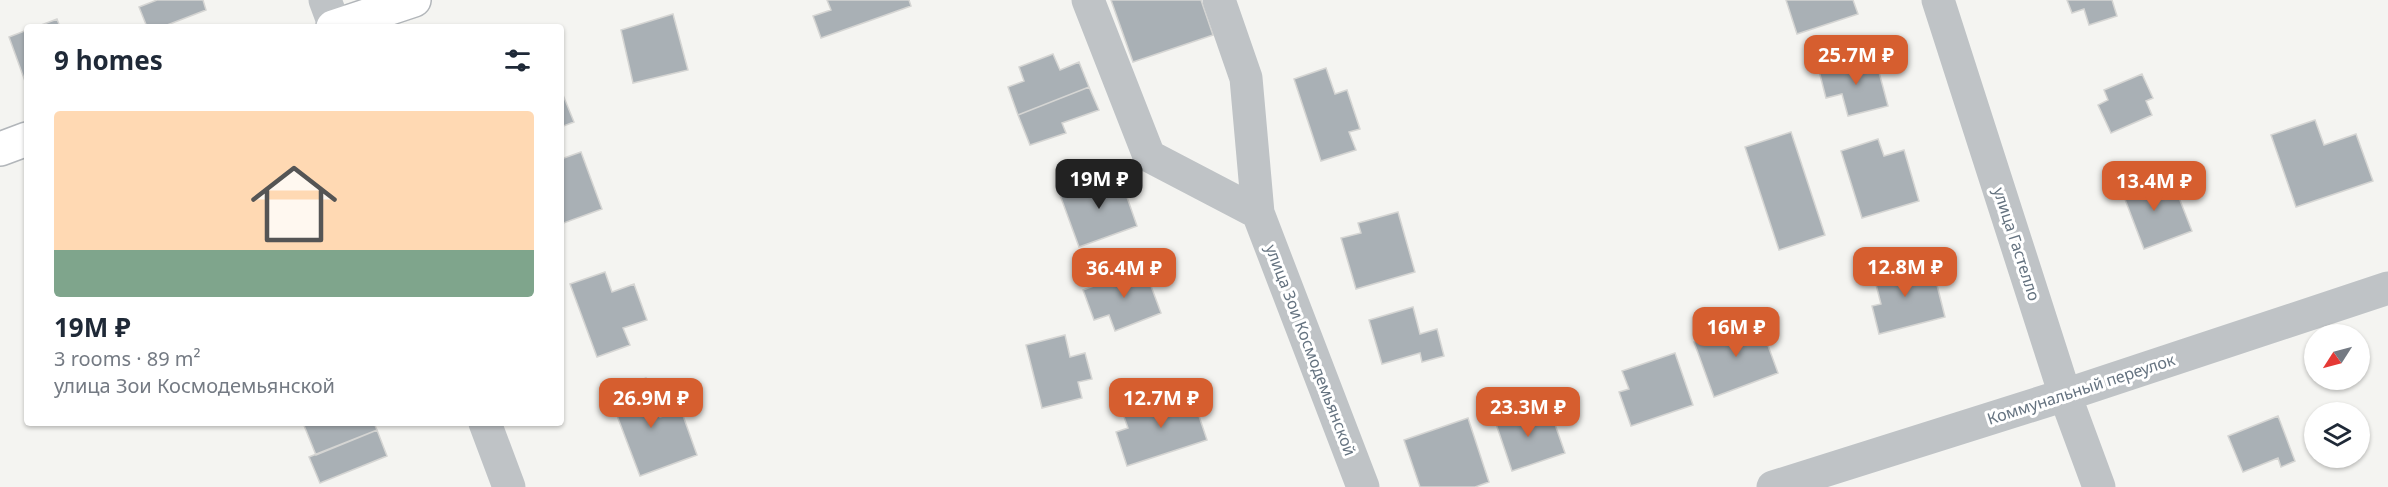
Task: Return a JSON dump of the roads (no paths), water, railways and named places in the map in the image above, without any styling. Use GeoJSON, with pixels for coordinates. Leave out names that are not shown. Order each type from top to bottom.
{"type":"FeatureCollection","features":[{"type":"Feature","properties":{"kind":"main road"},"geometry":{"type":"LineString","coordinates":[[343,24],[414,0]]}},
{"type":"Feature","properties":{"kind":"main road"},"geometry":{"type":"LineString","coordinates":[[0,149],[24,140]]}},
{"type":"Feature","properties":{"kind":"street"},"geometry":{"type":"LineString","coordinates":[[326,0],[333,24]]}},
{"type":"Feature","properties":{"kind":"street"},"geometry":{"type":"LineString","coordinates":[[1088,0],[1149,156],[1258,213]]}},
{"type":"Feature","properties":{"kind":"street","name":"улица Зои Космодемьянской"},"geometry":{"type":"LineString","coordinates":[[1219,0],[1246,78],[1258,213],[1363,487]]}},
{"type":"Feature","properties":{"kind":"street","name":"улица Гастелло"},"geometry":{"type":"LineString","coordinates":[[1938,0],[2065,395],[2099,487]]}},
{"type":"Feature","properties":{"kind":"street","name":"Коммунальный переулок"},"geometry":{"type":"LineString","coordinates":[[1773,487],[2065,395],[2388,288]]}},
{"type":"Feature","properties":{"kind":"street"},"geometry":{"type":"LineString","coordinates":[[486,426],[509,487]]}}]}
